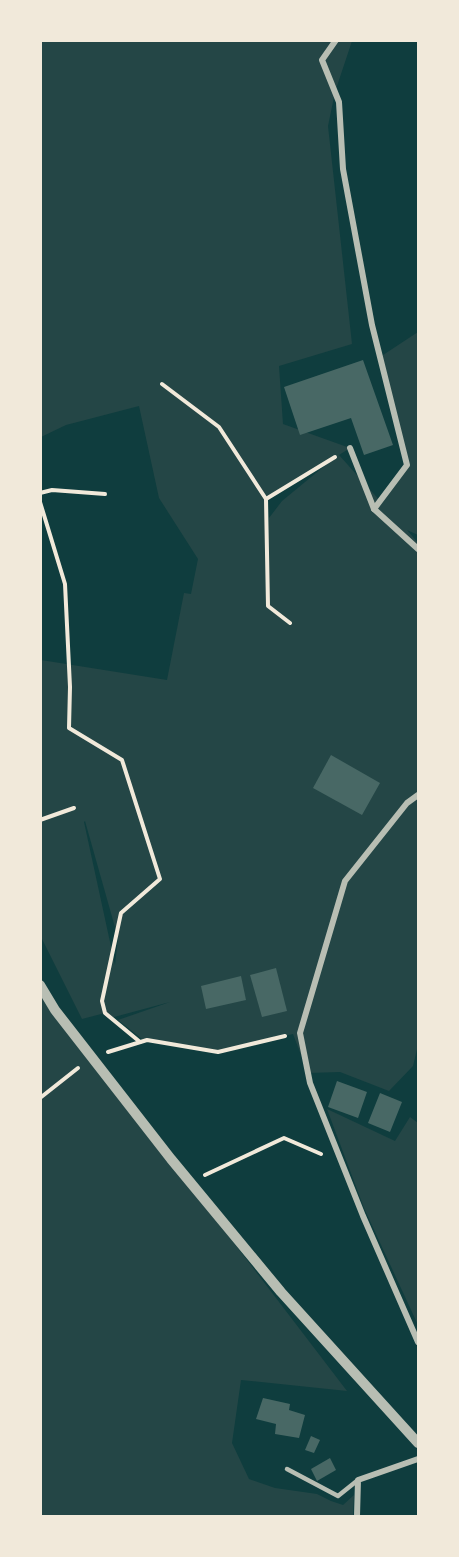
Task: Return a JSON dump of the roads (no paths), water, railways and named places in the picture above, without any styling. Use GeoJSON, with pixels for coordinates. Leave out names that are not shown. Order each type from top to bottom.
{"type":"FeatureCollection","features":[{"type":"Feature","properties":{"kind":"street"},"geometry":{"type":"LineString","coordinates":[[336,40],[322,60],[339,102],[343,169],[372,325],[407,465],[374,509]]}},
{"type":"Feature","properties":{"kind":"street"},"geometry":{"type":"LineString","coordinates":[[350,448],[374,509],[418,549]]}},
{"type":"Feature","properties":{"kind":"street"},"geometry":{"type":"LineString","coordinates":[[418,795],[408,803],[345,881],[300,1033],[310,1083],[363,1216],[418,1342]]}},
{"type":"Feature","properties":{"kind":"street"},"geometry":{"type":"LineString","coordinates":[[40,986],[55,1010],[190,1182],[281,1292],[418,1443]]}},
{"type":"Feature","properties":{"kind":"street"},"geometry":{"type":"LineString","coordinates":[[357,1516],[358,1480],[418,1459]]}},
{"type":"Feature","properties":{"kind":"lane"},"geometry":{"type":"LineString","coordinates":[[287,1469],[338,1496],[358,1480]]}}]}
